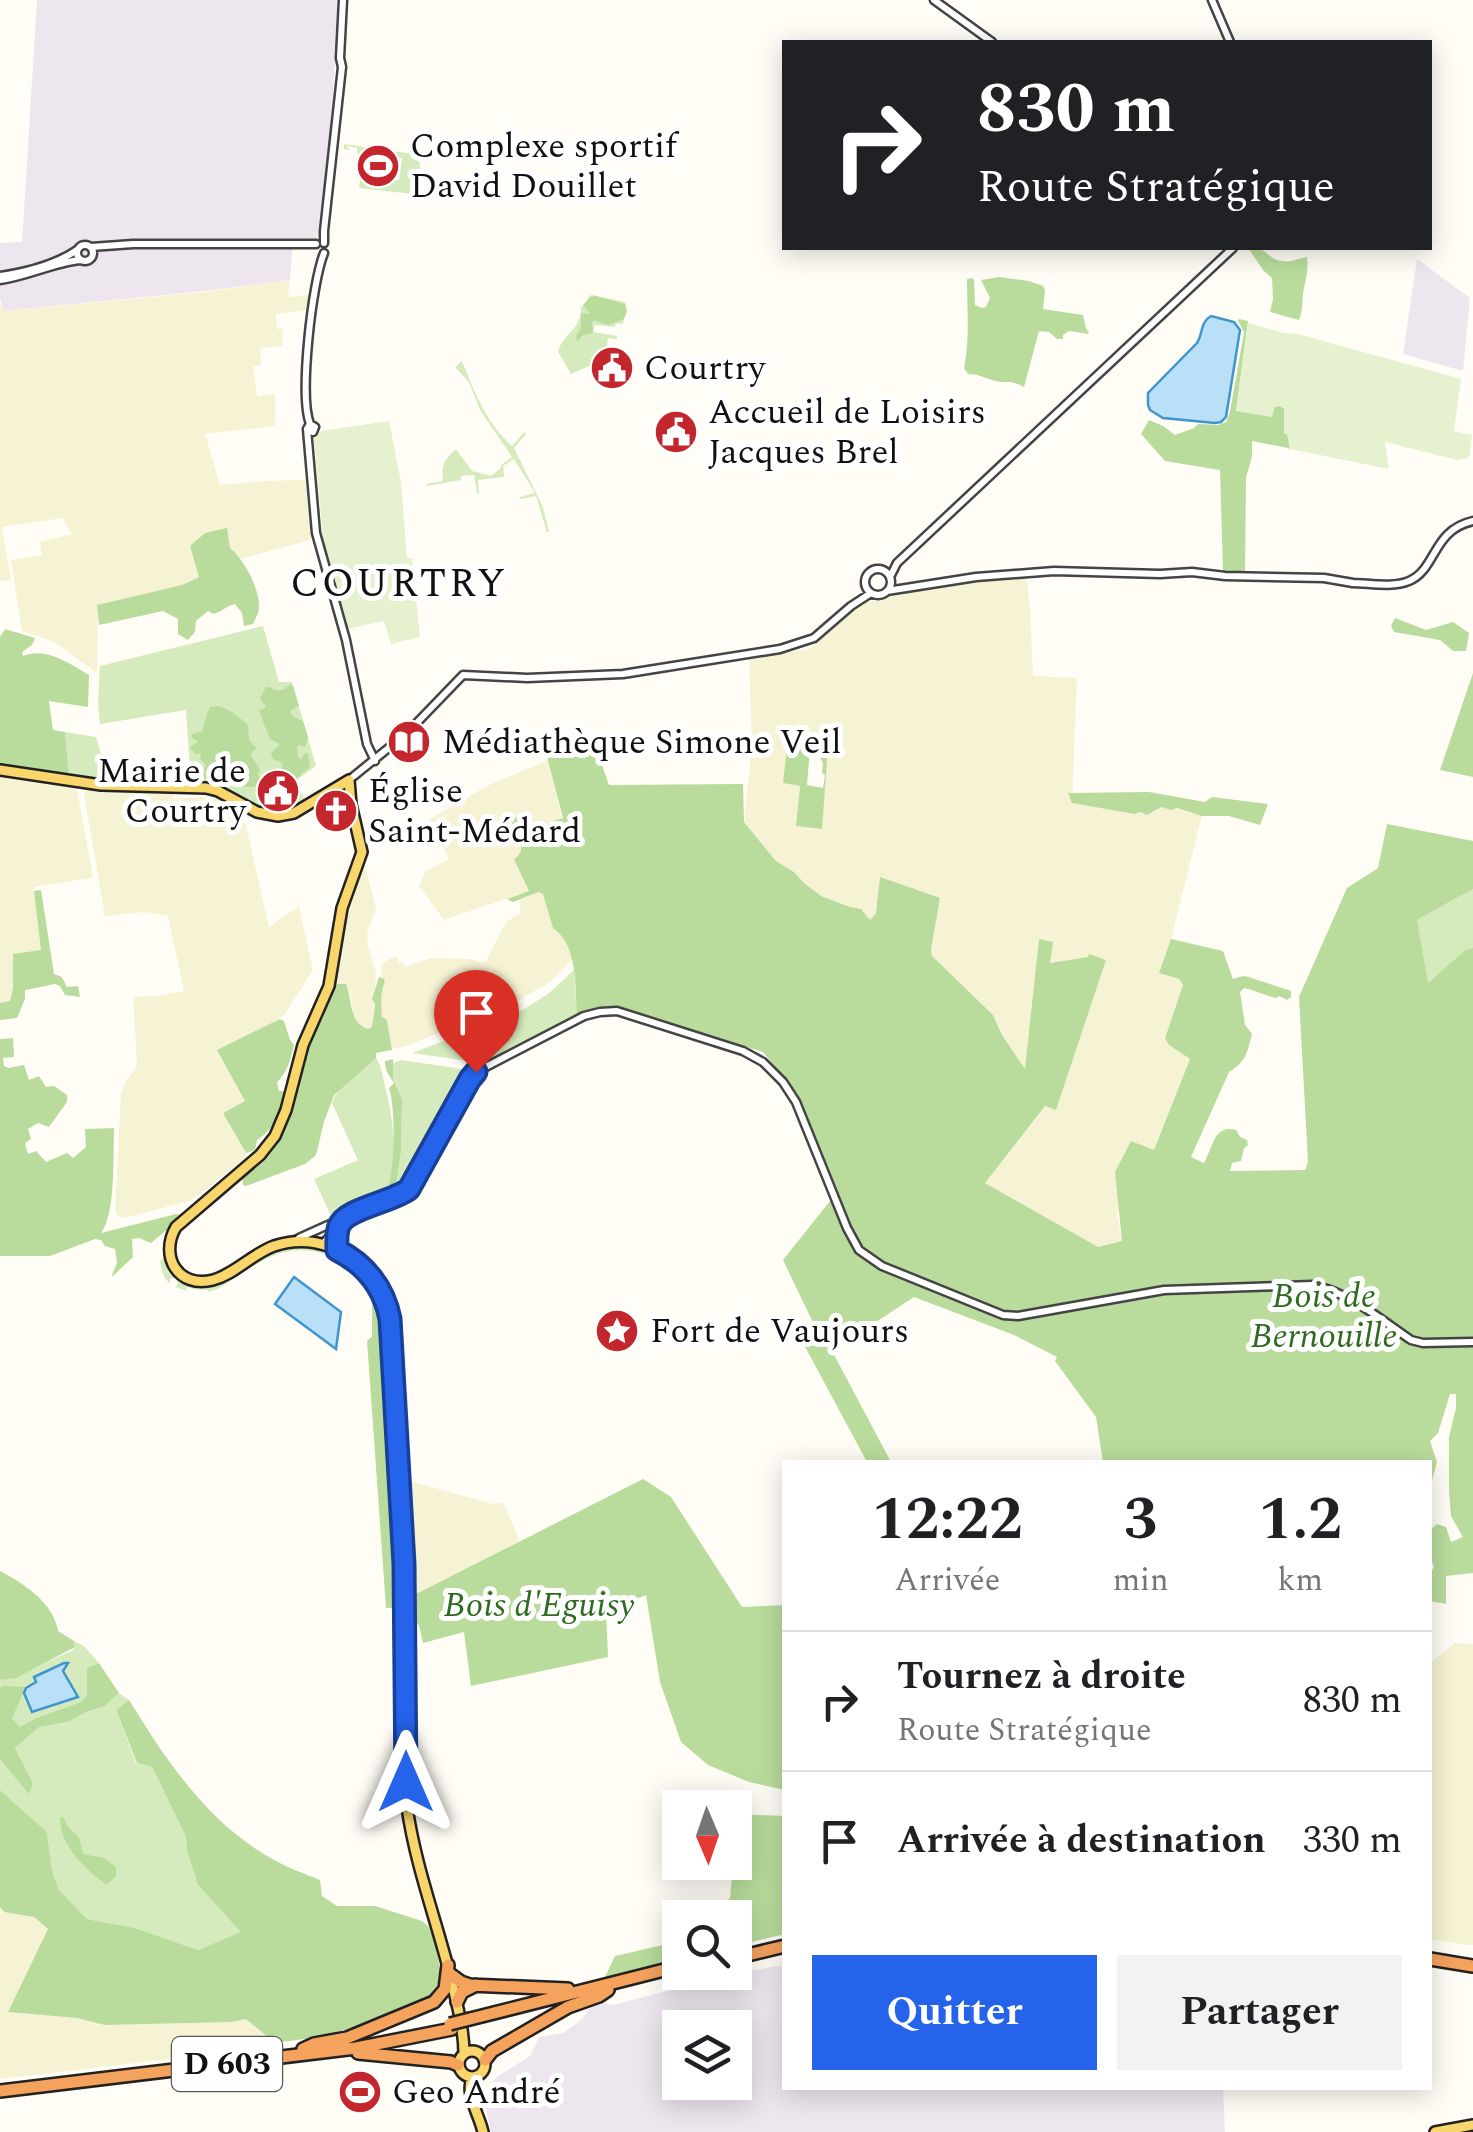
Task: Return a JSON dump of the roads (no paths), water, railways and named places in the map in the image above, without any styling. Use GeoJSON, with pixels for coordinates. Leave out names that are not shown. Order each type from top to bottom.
{"type":"FeatureCollection","features":[{"type":"Feature","properties":{"kind":"highway"},"geometry":{"type":"LineString","coordinates":[[752,1951],[782,1943]]}},
{"type":"Feature","properties":{"kind":"highway"},"geometry":{"type":"LineString","coordinates":[[1432,1955],[1473,1963]]}},
{"type":"Feature","properties":{"kind":"highway"},"geometry":{"type":"LineString","coordinates":[[434,2002],[445,1990],[449,1970],[465,1984],[476,1986],[602,1989]]}},
{"type":"Feature","properties":{"kind":"highway"},"geometry":{"type":"LineString","coordinates":[[485,2060],[492,2051],[602,1989],[662,1974]]}},
{"type":"Feature","properties":{"kind":"highway"},"geometry":{"type":"LineString","coordinates":[[466,2064],[375,2054],[316,2057],[304,2052],[314,2044],[347,2038],[434,2002],[457,2005],[462,1992],[476,1986]]}},
{"type":"Feature","properties":{"kind":"highway","name":"D 603"},"geometry":{"type":"LineString","coordinates":[[0,2088],[304,2052],[471,2022],[602,1989]]}},
{"type":"Feature","properties":{"kind":"main road"},"geometry":{"type":"LineString","coordinates":[[0,770],[101,785],[206,788],[257,812],[278,816],[294,813],[345,783],[362,854],[342,908],[326,996],[298,1060],[286,1110],[270,1142],[244,1170],[176,1228],[168,1248],[182,1276],[211,1280],[264,1250],[294,1242],[330,1247],[356,1261],[381,1292],[388,1312],[404,1564],[407,1807],[457,2005],[468,2088],[483,2132]]}},
{"type":"Feature","properties":{"kind":"main road"},"geometry":{"type":"LineString","coordinates":[[478,2052],[485,2060],[482,2073],[466,2064],[478,2052]]}},
{"type":"Feature","properties":{"kind":"main road"},"geometry":{"type":"LineString","coordinates":[[1435,2132],[1473,2127]]}},
{"type":"Feature","properties":{"kind":"main road"},"geometry":{"type":"LineString","coordinates":[[1454,2132],[1473,2127]]}},
{"type":"Feature","properties":{"kind":"street"},"geometry":{"type":"LineString","coordinates":[[343,0],[342,67],[319,248],[307,367],[307,412],[316,533],[375,761]]}},
{"type":"Feature","properties":{"kind":"street"},"geometry":{"type":"LineString","coordinates":[[934,0],[989,40]]}},
{"type":"Feature","properties":{"kind":"street"},"geometry":{"type":"LineString","coordinates":[[1212,0],[1229,40]]}},
{"type":"Feature","properties":{"kind":"street"},"geometry":{"type":"LineString","coordinates":[[0,278],[64,258],[82,245],[319,248]]}},
{"type":"Feature","properties":{"kind":"street"},"geometry":{"type":"LineString","coordinates":[[91,247],[93,257]]}},
{"type":"Feature","properties":{"kind":"street"},"geometry":{"type":"LineString","coordinates":[[0,278],[28,276],[68,262],[88,262],[112,247]]}},
{"type":"Feature","properties":{"kind":"street"},"geometry":{"type":"LineString","coordinates":[[77,250],[80,260]]}},
{"type":"Feature","properties":{"kind":"street"},"geometry":{"type":"LineString","coordinates":[[887,591],[898,563],[1230,250]]}},
{"type":"Feature","properties":{"kind":"street"},"geometry":{"type":"LineString","coordinates":[[864,583],[870,593],[879,595],[907,587],[1042,567],[1394,584],[1422,572],[1448,533],[1473,521]]}},
{"type":"Feature","properties":{"kind":"street"},"geometry":{"type":"LineString","coordinates":[[851,606],[863,590],[868,573],[898,563]]}},
{"type":"Feature","properties":{"kind":"street"},"geometry":{"type":"LineString","coordinates":[[882,570],[900,586],[907,587]]}},
{"type":"Feature","properties":{"kind":"street"},"geometry":{"type":"LineString","coordinates":[[345,783],[407,733],[466,674],[523,678],[618,675],[780,649],[814,638],[870,593]]}},
{"type":"Feature","properties":{"kind":"street"},"geometry":{"type":"LineString","coordinates":[[330,1247],[332,1233],[346,1217],[409,1189],[476,1072],[584,1016],[617,1012],[743,1051],[763,1062],[796,1102],[847,1228],[860,1250],[882,1266],[1003,1314],[1018,1316],[1163,1290],[1312,1285],[1346,1296],[1411,1340],[1423,1344],[1473,1342]]}},
{"type":"Feature","properties":{"kind":"street"},"geometry":{"type":"LineString","coordinates":[[294,1242],[330,1224],[339,1224]]}},
{"type":"Feature","properties":{"kind":"street"},"geometry":{"type":"LineString","coordinates":[[330,1247],[339,1224]]}},
{"type":"Feature","properties":{"kind":"water"},"geometry":{"type":"Polygon","coordinates":[[[1211,316],[1234,322],[1240,330],[1226,417],[1215,423],[1163,418],[1150,410],[1148,393],[1197,343],[1205,321],[1211,316]]]}},
{"type":"Feature","properties":{"kind":"water"},"geometry":{"type":"Polygon","coordinates":[[[294,1277],[341,1312],[336,1349],[275,1304],[294,1277]]]}},
{"type":"Feature","properties":{"kind":"water"},"geometry":{"type":"Polygon","coordinates":[[[68,1663],[63,1671],[78,1697],[32,1712],[24,1693],[26,1688],[36,1682],[34,1677],[68,1663]]]}},
{"type":"Feature","properties":{"kind":"place","name":"Complexe sportif David Douillet"},"geometry":{"type":"Point","coordinates":[378,166]}},
{"type":"Feature","properties":{"kind":"place","name":"Courtry"},"geometry":{"type":"Point","coordinates":[612,368]}},
{"type":"Feature","properties":{"kind":"place","name":"Accueil de Loisirs Jacques Brel"},"geometry":{"type":"Point","coordinates":[676,432]}},
{"type":"Feature","properties":{"kind":"place","name":"Médiathèque Simone Veil"},"geometry":{"type":"Point","coordinates":[409,742]}},
{"type":"Feature","properties":{"kind":"place","name":"Mairie de Courtry"},"geometry":{"type":"Point","coordinates":[278,791]}},
{"type":"Feature","properties":{"kind":"place","name":"Église Saint-Médard"},"geometry":{"type":"Point","coordinates":[336,811]}},
{"type":"Feature","properties":{"kind":"place","name":"Fort de Vaujours"},"geometry":{"type":"Point","coordinates":[617,1331]}},
{"type":"Feature","properties":{"kind":"place","name":"Geo André"},"geometry":{"type":"Point","coordinates":[360,2092]}},
{"type":"Feature","properties":{"kind":"district","name":"COURTRY"},"geometry":{"type":"Point","coordinates":[399,584]}},
{"type":"Feature","properties":{"kind":"park label","name":"Bois de Bernouille"},"geometry":{"type":"Point","coordinates":[1324,1316]}},
{"type":"Feature","properties":{"kind":"park label","name":"Bois d'Eguisy"},"geometry":{"type":"Point","coordinates":[539,1605]}}]}
